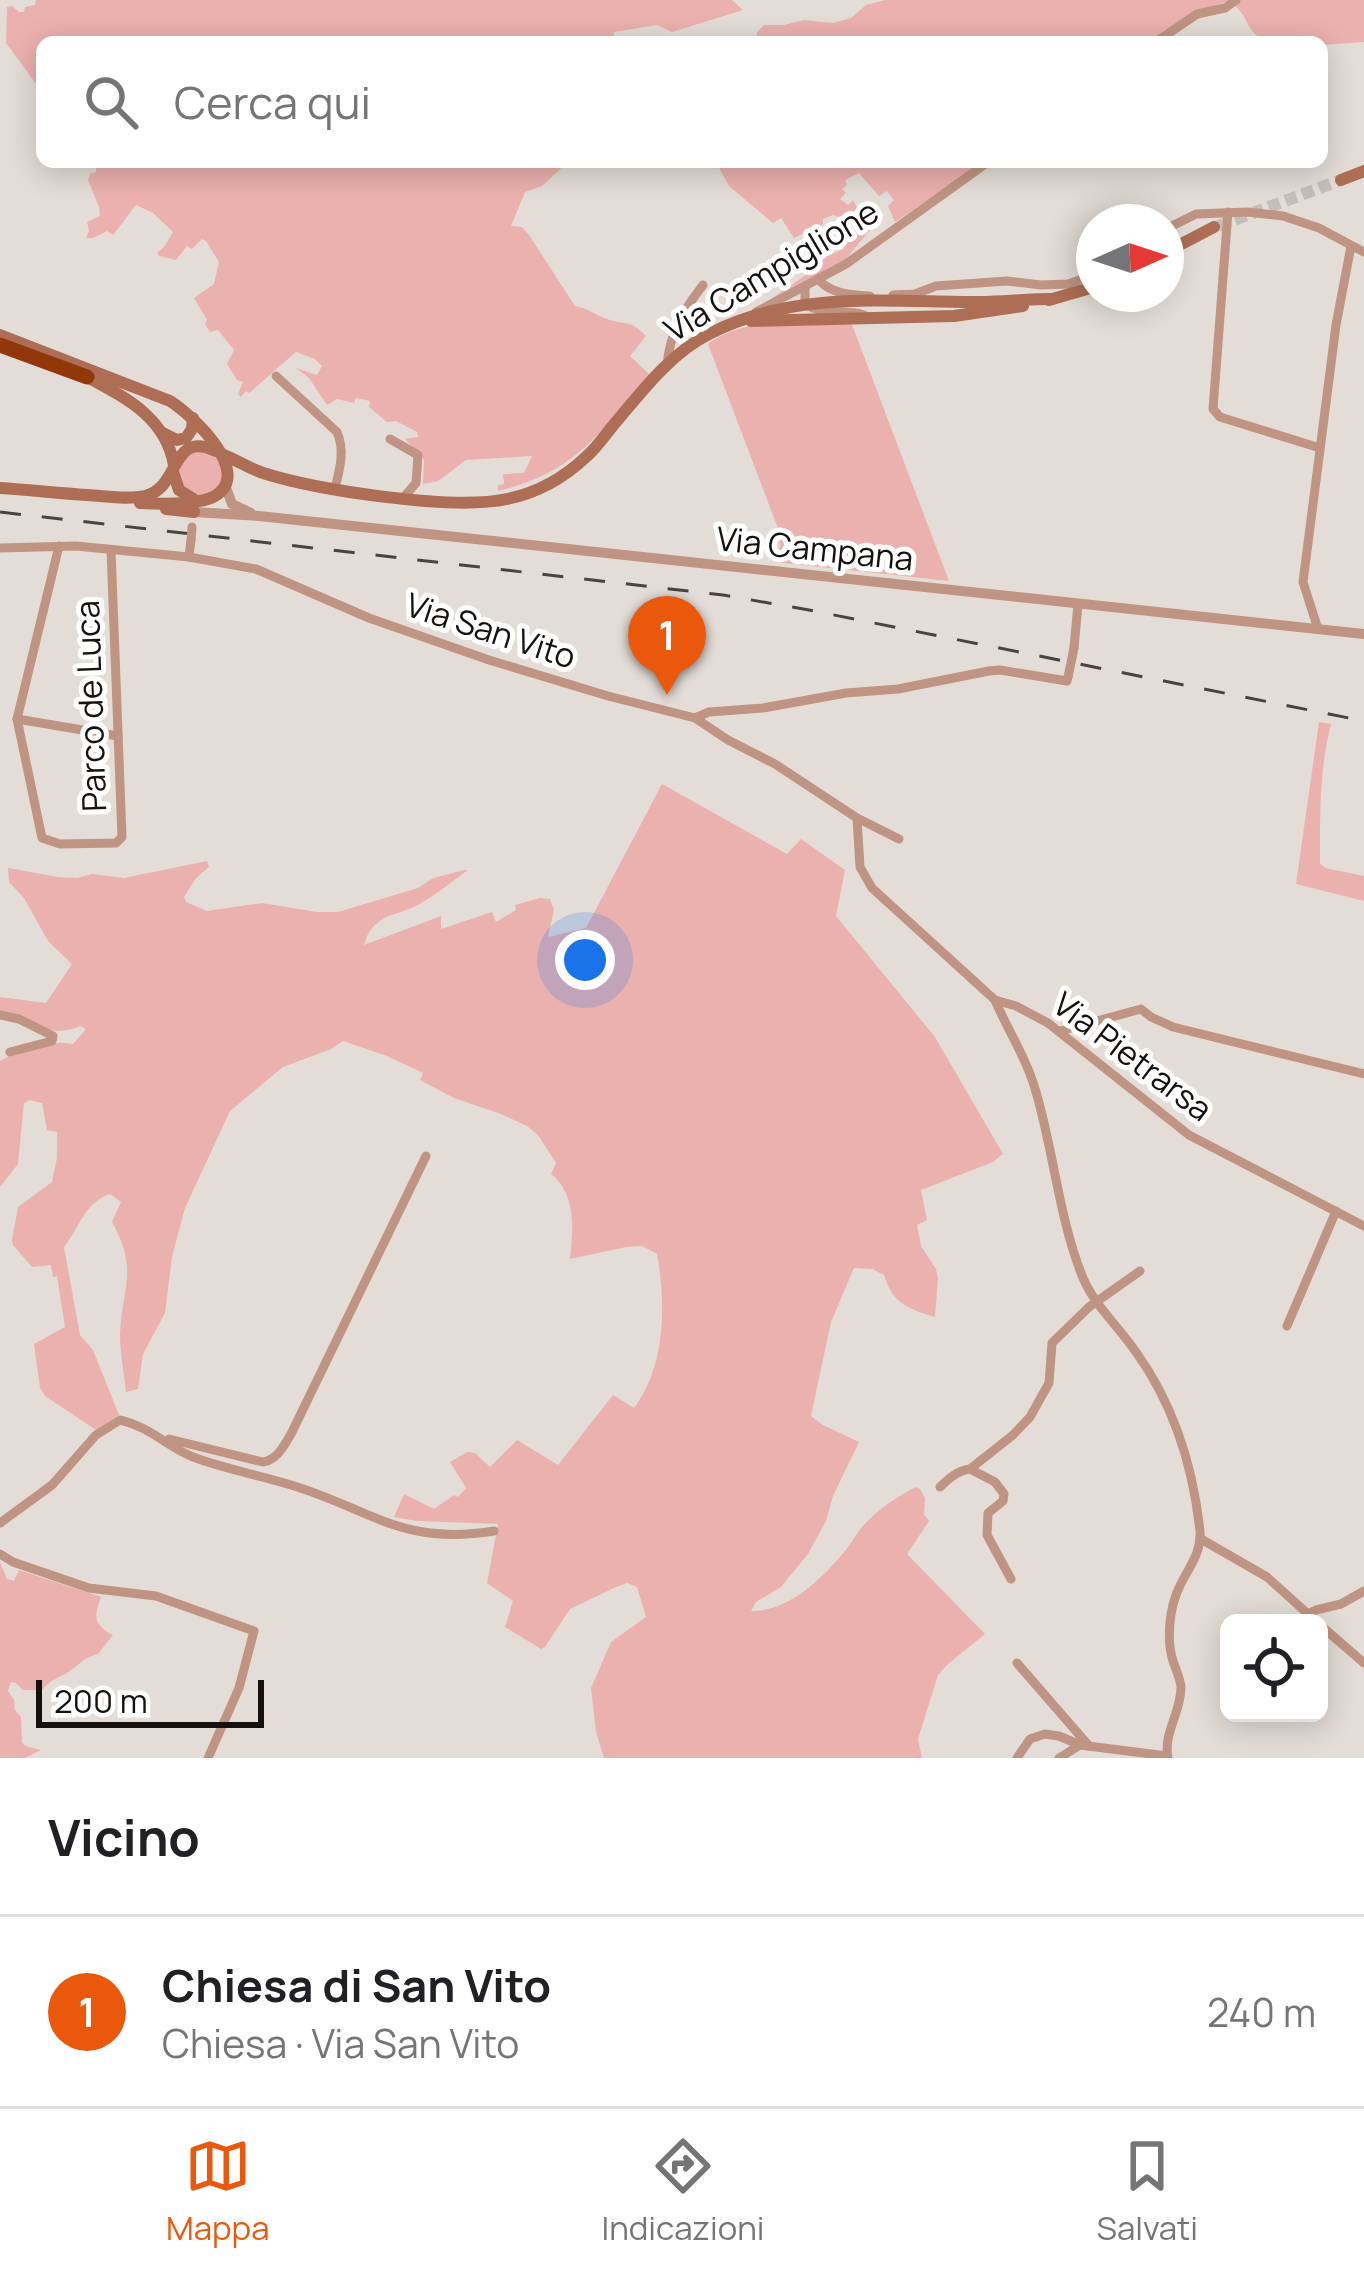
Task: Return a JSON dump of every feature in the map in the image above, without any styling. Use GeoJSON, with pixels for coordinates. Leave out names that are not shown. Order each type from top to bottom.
{"type":"FeatureCollection","features":[{"type":"Feature","properties":{"kind":"highway"},"geometry":{"type":"LineString","coordinates":[[0,345],[87,376]]}},
{"type":"Feature","properties":{"kind":"main road"},"geometry":{"type":"LineString","coordinates":[[1341,179],[1364,171]]}},
{"type":"Feature","properties":{"kind":"main road"},"geometry":{"type":"LineString","coordinates":[[1184,243],[1214,227]]}},
{"type":"Feature","properties":{"kind":"main road"},"geometry":{"type":"LineString","coordinates":[[740,321],[985,313],[1076,292]]}},
{"type":"Feature","properties":{"kind":"main road"},"geometry":{"type":"LineString","coordinates":[[740,321],[805,303],[1052,298]]}},
{"type":"Feature","properties":{"kind":"main road","name":"Via Campiglione"},"geometry":{"type":"LineString","coordinates":[[219,453],[260,472],[335,488],[434,500],[506,500],[542,488],[590,454],[682,351],[740,321]]}},
{"type":"Feature","properties":{"kind":"main road"},"geometry":{"type":"LineString","coordinates":[[0,335],[179,407],[212,440],[227,464],[226,483],[217,495],[196,504],[0,488]]}},
{"type":"Feature","properties":{"kind":"main road"},"geometry":{"type":"LineString","coordinates":[[56,358],[123,394],[151,418],[162,432],[179,490],[196,504]]}},
{"type":"Feature","properties":{"kind":"main road"},"geometry":{"type":"LineString","coordinates":[[151,418],[152,404],[162,398]]}},
{"type":"Feature","properties":{"kind":"main road"},"geometry":{"type":"LineString","coordinates":[[162,432],[177,440],[186,438],[193,418]]}},
{"type":"Feature","properties":{"kind":"main road"},"geometry":{"type":"LineString","coordinates":[[112,497],[152,494],[164,485],[181,454],[192,447],[205,446],[219,453]]}},
{"type":"Feature","properties":{"kind":"main road","name":"Via Campiglione"},"geometry":{"type":"LineString","coordinates":[[226,483],[240,473],[260,472]]}},
{"type":"Feature","properties":{"kind":"street"},"geometry":{"type":"LineString","coordinates":[[1165,36],[1197,14],[1226,8],[1236,0]]}},
{"type":"Feature","properties":{"kind":"street","name":"Via Campiglione"},"geometry":{"type":"LineString","coordinates":[[740,321],[846,264],[980,168]]}},
{"type":"Feature","properties":{"kind":"street"},"geometry":{"type":"LineString","coordinates":[[1228,212],[1213,409],[1220,417],[1319,448]]}},
{"type":"Feature","properties":{"kind":"street"},"geometry":{"type":"LineString","coordinates":[[1184,220],[1196,214],[1228,212],[1283,216],[1364,252]]}},
{"type":"Feature","properties":{"kind":"street"},"geometry":{"type":"LineString","coordinates":[[1318,629],[1303,582],[1336,325],[1352,246]]}},
{"type":"Feature","properties":{"kind":"street"},"geometry":{"type":"LineString","coordinates":[[819,280],[842,293],[879,296],[914,294],[936,286],[1076,281]]}},
{"type":"Feature","properties":{"kind":"street"},"geometry":{"type":"LineString","coordinates":[[667,365],[675,326],[703,285]]}},
{"type":"Feature","properties":{"kind":"street"},"geometry":{"type":"LineString","coordinates":[[805,287],[805,303],[823,312],[856,312],[868,318]]}},
{"type":"Feature","properties":{"kind":"street"},"geometry":{"type":"LineString","coordinates":[[276,376],[337,432],[342,457],[335,488]]}},
{"type":"Feature","properties":{"kind":"street"},"geometry":{"type":"LineString","coordinates":[[391,440],[418,455],[416,483],[404,497]]}},
{"type":"Feature","properties":{"kind":"street"},"geometry":{"type":"LineString","coordinates":[[226,483],[236,507],[260,516]]}},
{"type":"Feature","properties":{"kind":"street"},"geometry":{"type":"LineString","coordinates":[[189,557],[196,504]]}},
{"type":"Feature","properties":{"kind":"street","name":"Via Campana"},"geometry":{"type":"LineString","coordinates":[[196,504],[224,515],[1364,634]]}},
{"type":"Feature","properties":{"kind":"street"},"geometry":{"type":"LineString","coordinates":[[0,548],[59,546]]}},
{"type":"Feature","properties":{"kind":"street","name":"Via San Vito"},"geometry":{"type":"LineString","coordinates":[[59,546],[189,557],[256,569],[369,618],[471,654],[695,718],[709,712],[898,689],[989,670],[1068,679],[1078,604]]}},
{"type":"Feature","properties":{"kind":"street","name":"Parco de Luca"},"geometry":{"type":"LineString","coordinates":[[59,546],[17,719],[42,838],[60,844],[116,842],[122,837],[111,550]]}},
{"type":"Feature","properties":{"kind":"street"},"geometry":{"type":"LineString","coordinates":[[695,718],[899,839]]}},
{"type":"Feature","properties":{"kind":"street"},"geometry":{"type":"LineString","coordinates":[[17,719],[118,736]]}},
{"type":"Feature","properties":{"kind":"street","name":"Via Pietrarsa"},"geometry":{"type":"LineString","coordinates":[[857,818],[860,867],[872,888],[994,1000],[1035,1013],[1189,1135],[1364,1226]]}},
{"type":"Feature","properties":{"kind":"street"},"geometry":{"type":"LineString","coordinates":[[994,1000],[1036,1090],[1075,1255],[1095,1302],[1141,1358],[1182,1439],[1201,1539],[1173,1604],[1170,1641],[1181,1690],[1166,1740],[1167,1757],[1037,1734],[1017,1758]]}},
{"type":"Feature","properties":{"kind":"street"},"geometry":{"type":"LineString","coordinates":[[1060,1031],[1141,1009],[1173,1027],[1364,1074]]}},
{"type":"Feature","properties":{"kind":"street"},"geometry":{"type":"LineString","coordinates":[[0,1015],[53,1036],[52,1041],[10,1052]]}},
{"type":"Feature","properties":{"kind":"street"},"geometry":{"type":"LineString","coordinates":[[0,1523],[52,1485],[96,1435],[120,1420],[164,1438],[262,1462],[279,1453],[426,1156]]}},
{"type":"Feature","properties":{"kind":"street"},"geometry":{"type":"LineString","coordinates":[[1287,1326],[1336,1211]]}},
{"type":"Feature","properties":{"kind":"street"},"geometry":{"type":"LineString","coordinates":[[940,1487],[1013,1436],[1049,1383],[1052,1343],[1095,1302],[1140,1271]]}},
{"type":"Feature","properties":{"kind":"street"},"geometry":{"type":"LineString","coordinates":[[164,1438],[188,1455],[293,1486],[398,1528],[430,1535],[494,1531]]}},
{"type":"Feature","properties":{"kind":"street"},"geometry":{"type":"LineString","coordinates":[[970,1468],[995,1482],[1004,1494],[1003,1501],[988,1513],[987,1535],[1011,1579]]}},
{"type":"Feature","properties":{"kind":"street"},"geometry":{"type":"LineString","coordinates":[[1201,1539],[1267,1577],[1308,1614],[1364,1591]]}},
{"type":"Feature","properties":{"kind":"street"},"geometry":{"type":"LineString","coordinates":[[0,1554],[89,1588],[156,1596],[254,1631],[239,1688],[208,1758]]}},
{"type":"Feature","properties":{"kind":"street"},"geometry":{"type":"LineString","coordinates":[[1328,1631],[1364,1663]]}},
{"type":"Feature","properties":{"kind":"street"},"geometry":{"type":"LineString","coordinates":[[1017,1664],[1084,1745]]}},
{"type":"Feature","properties":{"kind":"street"},"geometry":{"type":"LineString","coordinates":[[1059,1758],[1084,1745]]}},
{"type":"Feature","properties":{"kind":"shaded area"},"geometry":{"type":"Polygon","coordinates":[[[36,0],[732,0],[743,10],[672,32],[657,25],[614,32],[614,36],[36,36],[36,84],[6,43],[7,7],[24,12],[25,7],[35,5],[36,0]]]}},
{"type":"Feature","properties":{"kind":"shaded area"},"geometry":{"type":"Polygon","coordinates":[[[885,0],[1364,0],[1364,42],[1328,45],[1328,36],[1259,36],[1228,1],[1193,14],[1159,36],[757,36],[764,25],[804,20],[833,23],[851,18],[866,5],[885,0]]]}},
{"type":"Feature","properties":{"kind":"shaded area"},"geometry":{"type":"Polygon","coordinates":[[[96,168],[562,168],[542,186],[525,192],[511,226],[522,227],[529,235],[575,306],[632,325],[646,336],[630,356],[650,375],[601,432],[548,473],[498,491],[498,485],[504,484],[503,474],[524,473],[532,456],[466,460],[438,481],[423,484],[424,460],[405,439],[418,437],[417,432],[396,421],[387,422],[369,407],[370,401],[337,399],[327,405],[296,368],[317,375],[322,366],[315,359],[296,352],[241,397],[243,382],[227,364],[234,350],[218,330],[210,332],[194,298],[214,284],[219,262],[206,241],[202,239],[192,249],[187,246],[176,260],[159,256],[173,232],[136,205],[113,235],[107,231],[86,238],[87,222],[100,216],[88,180],[96,168]]]}},
{"type":"Feature","properties":{"kind":"shaded area"},"geometry":{"type":"Polygon","coordinates":[[[719,168],[974,168],[895,222],[888,206],[894,200],[887,191],[879,196],[859,173],[845,180],[842,189],[846,193],[840,199],[848,205],[853,200],[870,230],[845,260],[771,299],[826,256],[844,249],[841,243],[849,236],[833,215],[794,238],[781,218],[773,223],[729,186],[719,168]]]}},
{"type":"Feature","properties":{"kind":"shaded area"},"geometry":{"type":"Polygon","coordinates":[[[851,322],[949,581],[775,562],[779,531],[708,344],[758,325],[851,322]]]}},
{"type":"Feature","properties":{"kind":"shaded area"},"geometry":{"type":"Polygon","coordinates":[[[200,451],[216,457],[222,473],[216,489],[200,495],[184,489],[178,473],[184,457],[200,451]]]}},
{"type":"Feature","properties":{"kind":"shaded area"},"geometry":{"type":"Polygon","coordinates":[[[1319,722],[1331,724],[1322,777],[1320,864],[1364,876],[1364,901],[1296,884],[1319,722]]]}},
{"type":"Feature","properties":{"kind":"shaded area"},"geometry":{"type":"Polygon","coordinates":[[[662,784],[787,854],[801,839],[845,870],[836,916],[935,1037],[1003,1154],[921,1190],[927,1220],[917,1225],[921,1246],[938,1279],[935,1317],[902,1304],[884,1275],[854,1268],[831,1322],[811,1416],[859,1442],[808,1554],[781,1587],[756,1602],[751,1611],[778,1606],[804,1592],[874,1515],[916,1487],[920,1489],[929,1521],[907,1554],[985,1634],[938,1675],[918,1739],[922,1758],[604,1758],[591,1688],[611,1642],[646,1617],[637,1587],[627,1583],[570,1609],[541,1649],[505,1627],[513,1601],[487,1583],[498,1524],[394,1517],[404,1494],[434,1509],[458,1497],[466,1488],[450,1462],[467,1452],[490,1467],[517,1440],[558,1465],[613,1395],[634,1408],[658,1354],[662,1293],[657,1254],[642,1246],[570,1259],[569,1202],[551,1174],[556,1163],[538,1135],[501,1114],[454,1098],[420,1080],[423,1073],[387,1056],[343,1041],[283,1067],[230,1111],[185,1208],[172,1257],[165,1313],[143,1354],[138,1389],[126,1392],[120,1334],[127,1266],[112,1222],[121,1202],[110,1194],[94,1203],[64,1247],[80,1335],[93,1350],[119,1415],[96,1430],[40,1388],[34,1344],[65,1327],[57,1276],[53,1277],[51,1265],[32,1267],[12,1240],[18,1207],[52,1182],[57,1132],[47,1130],[42,1103],[24,1103],[18,1164],[0,1187],[0,1061],[45,1044],[73,1044],[86,1029],[50,1030],[0,1013],[0,997],[46,1003],[72,964],[48,941],[24,898],[9,882],[8,868],[58,877],[124,878],[207,861],[209,867],[196,878],[184,897],[186,902],[207,911],[262,903],[317,912],[338,912],[468,870],[418,905],[380,921],[364,945],[441,916],[441,929],[492,912],[496,922],[516,910],[515,905],[540,898],[550,899],[554,910],[548,937],[586,928],[662,784]]]}},
{"type":"Feature","properties":{"kind":"shaded area"},"geometry":{"type":"Polygon","coordinates":[[[0,1562],[7,1579],[14,1581],[19,1570],[101,1597],[97,1619],[113,1635],[98,1654],[42,1690],[23,1690],[11,1682],[8,1691],[21,1717],[22,1742],[41,1750],[25,1758],[0,1758],[0,1562]]]}},
{"type":"Feature","properties":{"kind":"tunnel"},"geometry":{"type":"LineString","coordinates":[[1218,226],[1341,180]]}},
{"type":"Feature","properties":{"kind":"railway"},"geometry":{"type":"LineString","coordinates":[[0,512],[723,595],[1364,721]]}},
{"type":"Feature","properties":{"kind":"place","name":"Chiesa di San Vito"},"geometry":{"type":"Point","coordinates":[667,695]}}]}
